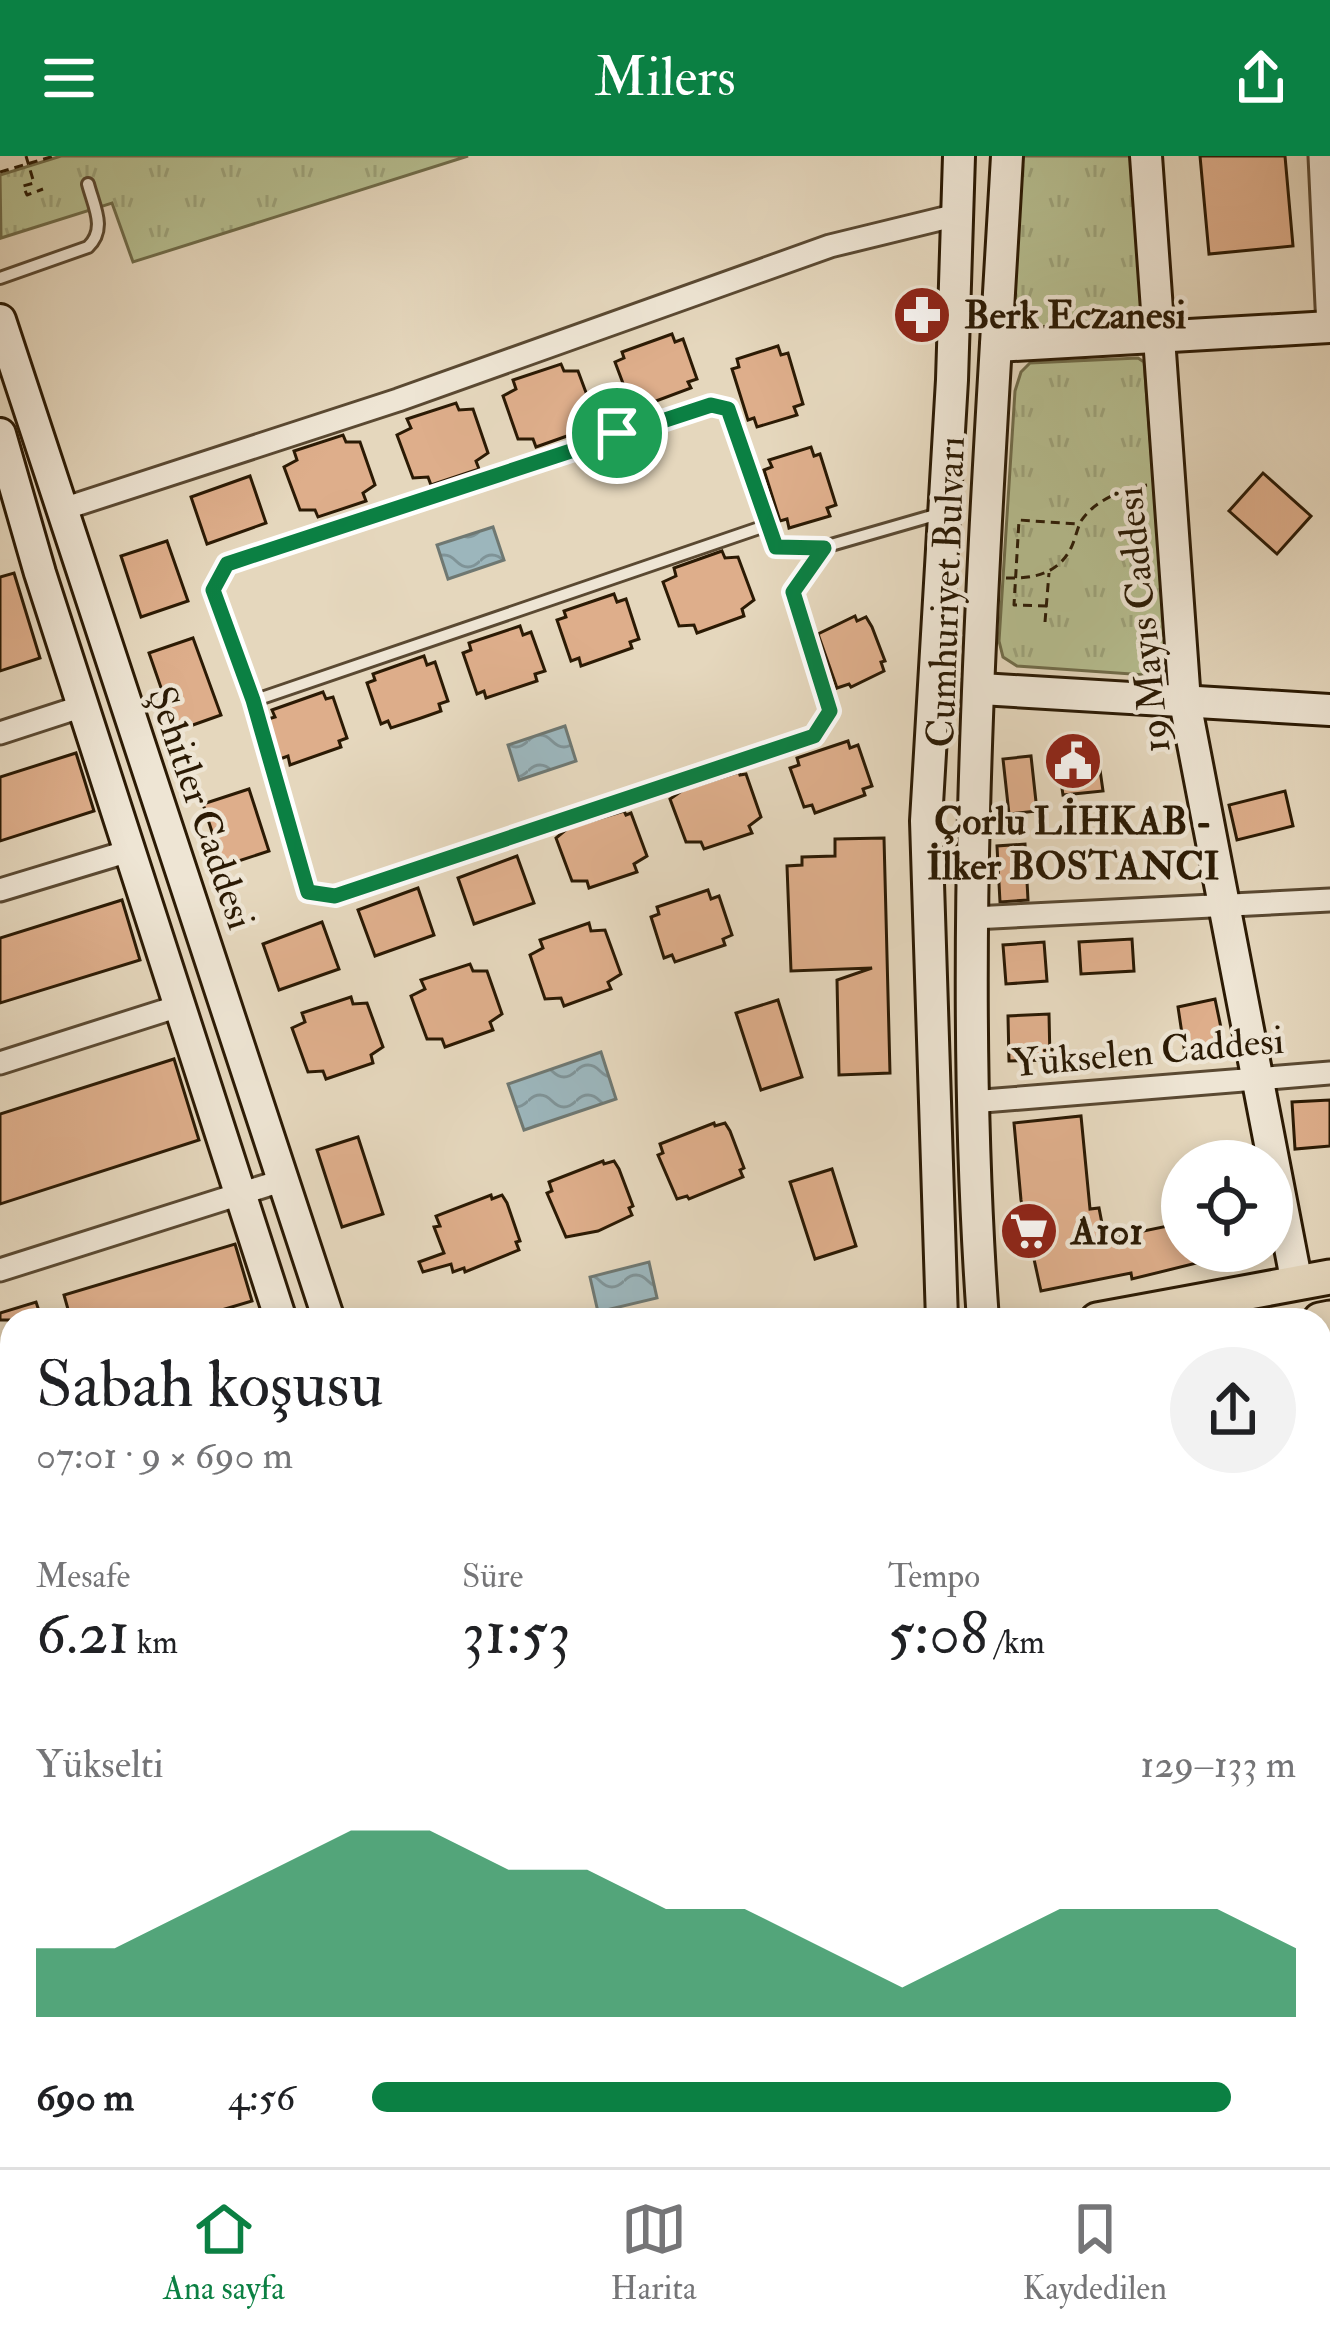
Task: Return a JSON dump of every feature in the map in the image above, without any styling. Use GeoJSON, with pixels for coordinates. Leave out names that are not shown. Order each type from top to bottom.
{"type":"FeatureCollection","features":[{"type":"Feature","properties":{"kind":"main road"},"geometry":{"type":"LineString","coordinates":[[1162,1308],[1313,1280]]}},
{"type":"Feature","properties":{"kind":"street","name":"Cumhuriyet Bulvarı"},"geometry":{"type":"LineString","coordinates":[[942,1308],[926,821],[945,512],[959,156]]}},
{"type":"Feature","properties":{"kind":"street","name":"Cumhuriyet Bulvarı"},"geometry":{"type":"LineString","coordinates":[[982,1308],[971,1102],[973,918],[1007,156]]}},
{"type":"Feature","properties":{"kind":"street","name":"19 Mayıs Caddesi"},"geometry":{"type":"LineString","coordinates":[[1146,156],[1185,702],[1258,1081],[1313,1280]]}},
{"type":"Feature","properties":{"kind":"street"},"geometry":{"type":"LineString","coordinates":[[996,346],[1329,327],[1320,156]]}},
{"type":"Feature","properties":{"kind":"street"},"geometry":{"type":"LineString","coordinates":[[60,510],[398,400],[830,246],[957,215]]}},
{"type":"Feature","properties":{"kind":"street","name":"Şehitler Caddesi"},"geometry":{"type":"LineString","coordinates":[[0,320],[325,1308]]}},
{"type":"Feature","properties":{"kind":"street","name":"Şehitler Caddesi"},"geometry":{"type":"LineString","coordinates":[[0,434],[10,506],[83,706],[277,1308]]}},
{"type":"Feature","properties":{"kind":"street"},"geometry":{"type":"LineString","coordinates":[[981,689],[1330,710]]}},
{"type":"Feature","properties":{"kind":"street"},"geometry":{"type":"LineString","coordinates":[[0,733],[83,706]]}},
{"type":"Feature","properties":{"kind":"street"},"geometry":{"type":"LineString","coordinates":[[0,890],[129,850]]}},
{"type":"Feature","properties":{"kind":"street"},"geometry":{"type":"LineString","coordinates":[[973,918],[1330,900]]}},
{"type":"Feature","properties":{"kind":"street"},"geometry":{"type":"LineString","coordinates":[[0,1063],[179,1006]]}},
{"type":"Feature","properties":{"kind":"street","name":"Yükselen Caddesi"},"geometry":{"type":"LineString","coordinates":[[971,1102],[1330,1073]]}},
{"type":"Feature","properties":{"kind":"street"},"geometry":{"type":"LineString","coordinates":[[0,1270],[284,1180]]}},
{"type":"Feature","properties":{"kind":"lane"},"geometry":{"type":"LineString","coordinates":[[0,278],[88,247],[97,238],[100,225],[88,184]]}},
{"type":"Feature","properties":{"kind":"lane"},"geometry":{"type":"LineString","coordinates":[[824,548],[793,592],[830,711],[814,736],[335,896],[308,892],[253,700],[213,590],[227,564],[711,405],[728,409],[776,547],[824,548],[945,512]]}},
{"type":"Feature","properties":{"kind":"lane"},"geometry":{"type":"LineString","coordinates":[[253,700],[768,525]]}},
{"type":"Feature","properties":{"kind":"path"},"geometry":{"type":"LineString","coordinates":[[26,156],[34,183],[23,186],[27,195],[43,189]]}},
{"type":"Feature","properties":{"kind":"path"},"geometry":{"type":"LineString","coordinates":[[0,172],[54,156]]}},
{"type":"Feature","properties":{"kind":"path"},"geometry":{"type":"LineString","coordinates":[[998,578],[1028,579],[1050,571],[1066,557],[1080,524],[1108,498],[1157,484]]}},
{"type":"Feature","properties":{"kind":"path"},"geometry":{"type":"LineString","coordinates":[[1047,607],[1014,605],[1019,520],[1080,524]]}},
{"type":"Feature","properties":{"kind":"path"},"geometry":{"type":"LineString","coordinates":[[1045,622],[1050,571]]}},
{"type":"Feature","properties":{"kind":"green space"},"geometry":{"type":"Polygon","coordinates":[[[61,156],[468,156],[133,262],[112,203],[1,238],[0,175],[61,156]]]}},
{"type":"Feature","properties":{"kind":"green space"},"geometry":{"type":"Polygon","coordinates":[[[1021,156],[1134,156],[1145,312],[1135,324],[1063,330],[1017,324],[1012,310],[1021,156]]]}},
{"type":"Feature","properties":{"kind":"green space"},"geometry":{"type":"Polygon","coordinates":[[[1138,358],[1144,362],[1168,664],[1160,676],[1017,666],[1003,657],[999,641],[1015,391],[1021,372],[1030,363],[1138,358]]]}},
{"type":"Feature","properties":{"kind":"water"},"geometry":{"type":"Polygon","coordinates":[[[493,527],[504,560],[448,579],[437,545],[493,527]]]}},
{"type":"Feature","properties":{"kind":"water"},"geometry":{"type":"Polygon","coordinates":[[[565,726],[576,761],[519,780],[508,745],[565,726]]]}},
{"type":"Feature","properties":{"kind":"water"},"geometry":{"type":"Polygon","coordinates":[[[601,1052],[616,1099],[524,1130],[508,1084],[601,1052]]]}},
{"type":"Feature","properties":{"kind":"water"},"geometry":{"type":"Polygon","coordinates":[[[649,1262],[657,1298],[597,1308],[590,1277],[649,1262]]]}},
{"type":"Feature","properties":{"kind":"building"},"geometry":{"type":"Polygon","coordinates":[[[1200,156],[1285,156],[1293,246],[1209,254],[1200,156]]]}},
{"type":"Feature","properties":{"kind":"building"},"geometry":{"type":"Polygon","coordinates":[[[672,334],[675,342],[683,339],[697,379],[688,382],[691,388],[640,407],[637,400],[630,402],[615,362],[624,358],[622,352],[672,334]]]}},
{"type":"Feature","properties":{"kind":"building"},"geometry":{"type":"Polygon","coordinates":[[[778,346],[781,355],[788,353],[803,404],[794,407],[797,415],[757,427],[754,418],[748,420],[732,369],[739,367],[737,359],[778,346]]]}},
{"type":"Feature","properties":{"kind":"building"},"geometry":{"type":"Polygon","coordinates":[[[561,364],[564,371],[578,371],[594,414],[581,422],[584,430],[536,447],[533,439],[518,439],[503,396],[516,389],[513,380],[561,364]]]}},
{"type":"Feature","properties":{"kind":"building"},"geometry":{"type":"Polygon","coordinates":[[[456,403],[459,410],[473,409],[488,453],[476,461],[479,469],[431,485],[428,477],[413,478],[397,435],[411,428],[407,419],[456,403]]]}},
{"type":"Feature","properties":{"kind":"building"},"geometry":{"type":"Polygon","coordinates":[[[343,435],[346,442],[360,442],[375,485],[363,493],[366,501],[318,517],[315,510],[300,510],[284,467],[297,460],[294,451],[343,435]]]}},
{"type":"Feature","properties":{"kind":"building"},"geometry":{"type":"Polygon","coordinates":[[[811,447],[814,456],[820,454],[836,505],[827,508],[830,516],[789,528],[787,519],[780,521],[764,470],[772,467],[769,460],[811,447]]]}},
{"type":"Feature","properties":{"kind":"building"},"geometry":{"type":"Polygon","coordinates":[[[1263,473],[1311,516],[1277,554],[1229,511],[1263,473]]]}},
{"type":"Feature","properties":{"kind":"building"},"geometry":{"type":"Polygon","coordinates":[[[250,476],[266,523],[207,544],[191,497],[250,476]]]}},
{"type":"Feature","properties":{"kind":"building"},"geometry":{"type":"Polygon","coordinates":[[[167,541],[188,601],[141,617],[121,556],[167,541]]]}},
{"type":"Feature","properties":{"kind":"building"},"geometry":{"type":"Polygon","coordinates":[[[722,551],[725,558],[738,557],[754,600],[742,609],[744,616],[697,633],[694,625],[679,626],[663,582],[676,576],[674,568],[722,551]]]}},
{"type":"Feature","properties":{"kind":"building"},"geometry":{"type":"Polygon","coordinates":[[[14,573],[40,658],[0,671],[0,577],[14,573]]]}},
{"type":"Feature","properties":{"kind":"building"},"geometry":{"type":"Polygon","coordinates":[[[614,594],[617,602],[626,599],[639,639],[630,642],[632,648],[581,666],[579,658],[571,661],[557,620],[566,617],[564,611],[614,594]]]}},
{"type":"Feature","properties":{"kind":"building"},"geometry":{"type":"Polygon","coordinates":[[[855,616],[857,621],[866,617],[872,627],[884,671],[851,687],[837,688],[818,634],[855,616]]]}},
{"type":"Feature","properties":{"kind":"building"},"geometry":{"type":"Polygon","coordinates":[[[520,626],[523,635],[531,632],[545,671],[535,674],[537,681],[486,698],[484,691],[477,694],[463,653],[471,650],[469,643],[520,626]]]}},
{"type":"Feature","properties":{"kind":"building"},"geometry":{"type":"Polygon","coordinates":[[[193,638],[221,715],[176,731],[149,653],[193,638]]]}},
{"type":"Feature","properties":{"kind":"building"},"geometry":{"type":"Polygon","coordinates":[[[424,656],[427,665],[435,662],[448,701],[439,704],[441,711],[421,718],[391,728],[388,721],[381,724],[367,683],[375,680],[373,674],[424,656]]]}},
{"type":"Feature","properties":{"kind":"building"},"geometry":{"type":"Polygon","coordinates":[[[323,692],[326,699],[333,697],[347,738],[339,741],[341,747],[290,765],[288,756],[280,759],[268,719],[275,717],[272,710],[323,692]]]}},
{"type":"Feature","properties":{"kind":"building"},"geometry":{"type":"Polygon","coordinates":[[[848,741],[850,748],[858,745],[872,786],[863,789],[865,795],[815,813],[812,805],[804,807],[790,768],[799,765],[797,758],[848,741]]]}},
{"type":"Feature","properties":{"kind":"building"},"geometry":{"type":"Polygon","coordinates":[[[1097,749],[1103,791],[1063,795],[1057,753],[1097,749]]]}},
{"type":"Feature","properties":{"kind":"building"},"geometry":{"type":"Polygon","coordinates":[[[76,753],[94,811],[0,841],[0,777],[76,753]]]}},
{"type":"Feature","properties":{"kind":"building"},"geometry":{"type":"Polygon","coordinates":[[[1031,756],[1037,811],[1009,814],[1003,759],[1031,756]]]}},
{"type":"Feature","properties":{"kind":"building"},"geometry":{"type":"Polygon","coordinates":[[[739,772],[746,774],[761,817],[749,826],[752,833],[704,849],[701,842],[686,842],[670,799],[683,790],[739,772]]]}},
{"type":"Feature","properties":{"kind":"building"},"geometry":{"type":"Polygon","coordinates":[[[249,789],[269,851],[223,866],[203,804],[249,789]]]}},
{"type":"Feature","properties":{"kind":"building"},"geometry":{"type":"Polygon","coordinates":[[[1285,791],[1293,826],[1237,840],[1229,805],[1285,791]]]}},
{"type":"Feature","properties":{"kind":"building"},"geometry":{"type":"Polygon","coordinates":[[[631,813],[647,856],[634,864],[637,872],[589,888],[587,881],[572,881],[556,838],[568,828],[631,813]]]}},
{"type":"Feature","properties":{"kind":"building"},"geometry":{"type":"Polygon","coordinates":[[[884,838],[890,1073],[839,1075],[837,980],[872,968],[791,971],[787,866],[802,865],[802,857],[835,856],[835,839],[884,838]]]}},
{"type":"Feature","properties":{"kind":"building"},"geometry":{"type":"Polygon","coordinates":[[[1025,844],[1028,900],[1000,902],[997,846],[1025,844]]]}},
{"type":"Feature","properties":{"kind":"building"},"geometry":{"type":"Polygon","coordinates":[[[517,856],[534,903],[474,924],[458,878],[517,856]]]}},
{"type":"Feature","properties":{"kind":"building"},"geometry":{"type":"Polygon","coordinates":[[[418,888],[434,935],[375,956],[358,910],[418,888]]]}},
{"type":"Feature","properties":{"kind":"building"},"geometry":{"type":"Polygon","coordinates":[[[708,890],[711,899],[719,896],[732,935],[723,939],[725,945],[675,962],[672,955],[664,958],[651,917],[659,914],[657,907],[708,890]]]}},
{"type":"Feature","properties":{"kind":"building"},"geometry":{"type":"Polygon","coordinates":[[[122,900],[140,960],[0,1003],[0,938],[122,900]]]}},
{"type":"Feature","properties":{"kind":"building"},"geometry":{"type":"Polygon","coordinates":[[[322,922],[339,969],[279,990],[263,944],[322,922]]]}},
{"type":"Feature","properties":{"kind":"building"},"geometry":{"type":"Polygon","coordinates":[[[589,923],[591,931],[605,930],[621,974],[608,982],[611,989],[564,1006],[561,998],[545,999],[530,955],[543,948],[540,940],[589,923]]]}},
{"type":"Feature","properties":{"kind":"building"},"geometry":{"type":"Polygon","coordinates":[[[1132,939],[1134,971],[1081,974],[1079,942],[1132,939]]]}},
{"type":"Feature","properties":{"kind":"building"},"geometry":{"type":"Polygon","coordinates":[[[1044,942],[1047,981],[1006,984],[1003,945],[1044,942]]]}},
{"type":"Feature","properties":{"kind":"building"},"geometry":{"type":"Polygon","coordinates":[[[470,964],[473,971],[487,971],[502,1014],[490,1022],[493,1030],[445,1047],[442,1039],[427,1039],[411,996],[425,989],[421,980],[470,964]]]}},
{"type":"Feature","properties":{"kind":"building"},"geometry":{"type":"Polygon","coordinates":[[[351,997],[353,1004],[367,1003],[383,1047],[371,1055],[373,1063],[326,1079],[323,1071],[308,1072],[292,1028],[305,1022],[302,1013],[351,997]]]}},
{"type":"Feature","properties":{"kind":"building"},"geometry":{"type":"Polygon","coordinates":[[[1215,999],[1225,1047],[1185,1054],[1178,1007],[1215,999]]]}},
{"type":"Feature","properties":{"kind":"building"},"geometry":{"type":"Polygon","coordinates":[[[778,1000],[802,1077],[761,1090],[736,1013],[778,1000]]]}},
{"type":"Feature","properties":{"kind":"building"},"geometry":{"type":"Polygon","coordinates":[[[1049,1014],[1050,1060],[1009,1061],[1008,1016],[1049,1014]]]}},
{"type":"Feature","properties":{"kind":"building"},"geometry":{"type":"Polygon","coordinates":[[[174,1059],[199,1140],[0,1204],[0,1114],[174,1059]]]}},
{"type":"Feature","properties":{"kind":"building"},"geometry":{"type":"Polygon","coordinates":[[[1330,1100],[1330,1146],[1295,1149],[1292,1102],[1330,1100]]]}},
{"type":"Feature","properties":{"kind":"building"},"geometry":{"type":"Polygon","coordinates":[[[1081,1116],[1090,1209],[1099,1208],[1105,1239],[1161,1227],[1161,1272],[1041,1291],[1021,1200],[1014,1123],[1081,1116]]]}},
{"type":"Feature","properties":{"kind":"building"},"geometry":{"type":"Polygon","coordinates":[[[725,1123],[730,1131],[743,1177],[689,1199],[677,1199],[658,1155],[663,1153],[660,1144],[725,1123]]]}},
{"type":"Feature","properties":{"kind":"building"},"geometry":{"type":"Polygon","coordinates":[[[358,1137],[383,1214],[342,1227],[317,1150],[358,1137]]]}},
{"type":"Feature","properties":{"kind":"building"},"geometry":{"type":"Polygon","coordinates":[[[614,1161],[619,1169],[632,1215],[598,1231],[566,1237],[547,1193],[552,1191],[549,1182],[614,1161]]]}},
{"type":"Feature","properties":{"kind":"building"},"geometry":{"type":"Polygon","coordinates":[[[832,1169],[856,1246],[815,1259],[790,1182],[832,1169]]]}},
{"type":"Feature","properties":{"kind":"building"},"geometry":{"type":"Polygon","coordinates":[[[491,1195],[492,1199],[502,1195],[507,1203],[519,1250],[465,1272],[464,1268],[453,1272],[451,1264],[423,1272],[419,1262],[444,1253],[434,1227],[440,1226],[436,1216],[491,1195]]]}},
{"type":"Feature","properties":{"kind":"building"},"geometry":{"type":"Polygon","coordinates":[[[235,1244],[252,1301],[228,1308],[68,1308],[64,1295],[235,1244]]]}},
{"type":"Feature","properties":{"kind":"place","name":"Berk Eczanesi"},"geometry":{"type":"Point","coordinates":[922,315]}},
{"type":"Feature","properties":{"kind":"place","name":"Çorlu LİHKAB - İlker BOSTANCI"},"geometry":{"type":"Point","coordinates":[1073,761]}},
{"type":"Feature","properties":{"kind":"place","name":"A101"},"geometry":{"type":"Point","coordinates":[1029,1231]}},
{"type":"Feature","properties":{"kind":"route"},"geometry":{"type":"LineString","coordinates":[[711,405],[728,409],[776,547],[824,548],[793,592],[830,711],[814,736],[335,896],[308,892],[253,700],[213,590],[227,564],[617,433],[711,405]]}}]}
